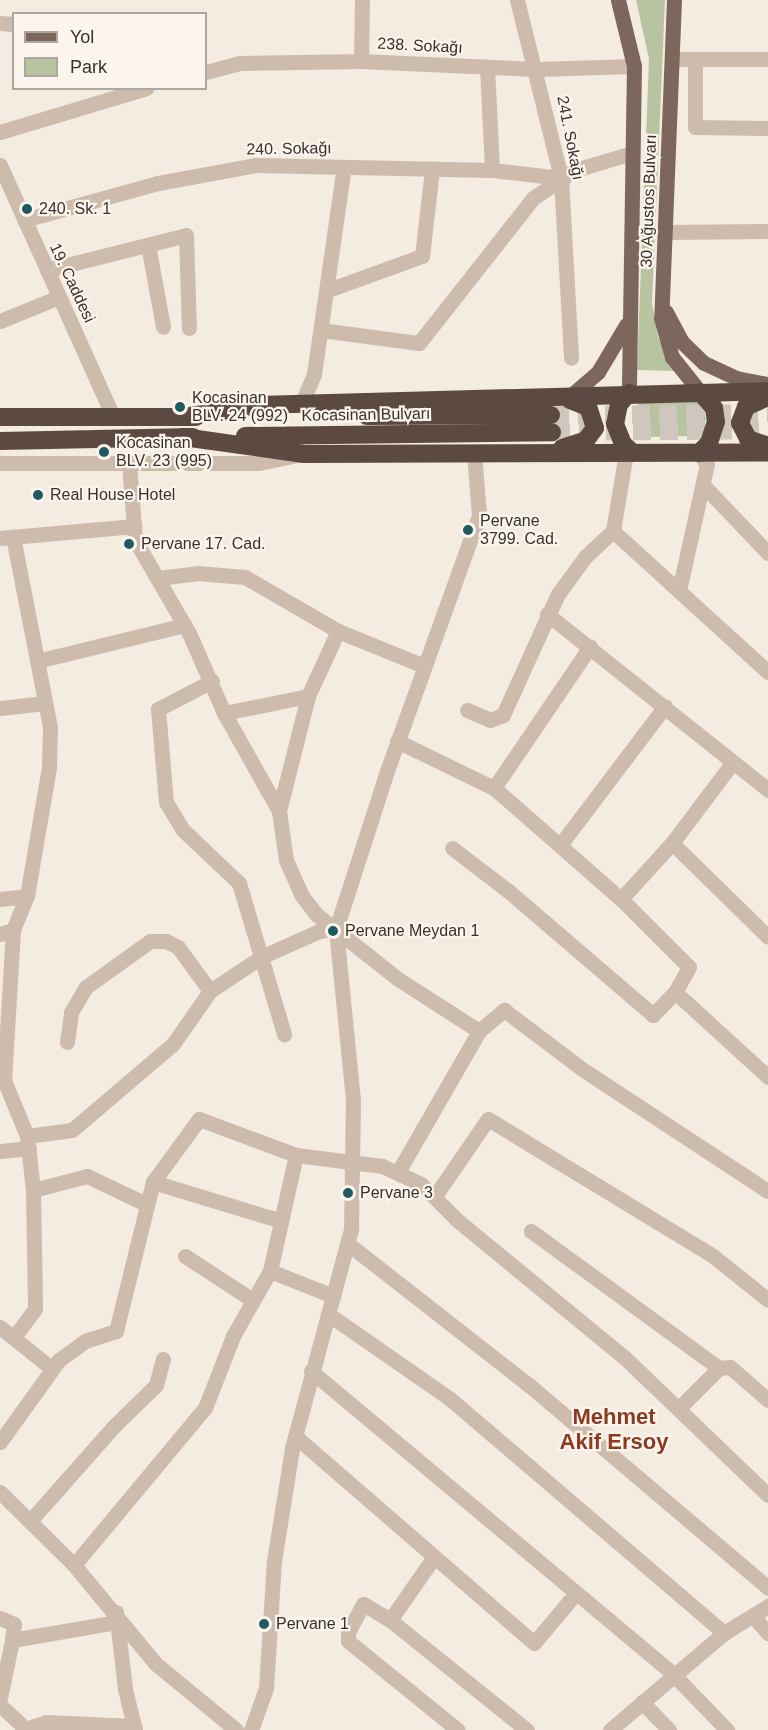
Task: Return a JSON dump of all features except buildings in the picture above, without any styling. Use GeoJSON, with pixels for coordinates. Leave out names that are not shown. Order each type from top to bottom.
{"type":"FeatureCollection","features":[{"type":"Feature","properties":{"kind":"highway"},"geometry":{"type":"LineString","coordinates":[[185,417],[258,405],[566,399],[628,393],[768,391]]}},
{"type":"Feature","properties":{"kind":"highway"},"geometry":{"type":"LineString","coordinates":[[699,453],[710,443],[716,422],[714,408],[700,392]]}},
{"type":"Feature","properties":{"kind":"highway"},"geometry":{"type":"LineString","coordinates":[[628,393],[617,410],[615,424],[622,444],[630,453]]}},
{"type":"Feature","properties":{"kind":"highway"},"geometry":{"type":"LineString","coordinates":[[768,397],[750,403],[740,423],[748,439],[768,446]]}},
{"type":"Feature","properties":{"kind":"highway"},"geometry":{"type":"LineString","coordinates":[[546,453],[582,442],[595,428],[588,407],[566,399]]}},
{"type":"Feature","properties":{"kind":"highway","name":"Kocasinan Bulvarı"},"geometry":{"type":"LineString","coordinates":[[0,417],[185,417],[552,423],[183,437],[0,441]]}},
{"type":"Feature","properties":{"kind":"highway"},"geometry":{"type":"LineString","coordinates":[[183,437],[304,454],[768,452]]}},
{"type":"Feature","properties":{"kind":"main road","name":"30 Ağustos Bulvarı"},"geometry":{"type":"LineString","coordinates":[[618,0],[634,66],[628,393]]}},
{"type":"Feature","properties":{"kind":"main road","name":"30 Ağustos Bulvarı"},"geometry":{"type":"LineString","coordinates":[[674,0],[661,318],[668,347],[684,376],[700,392]]}},
{"type":"Feature","properties":{"kind":"main road"},"geometry":{"type":"LineString","coordinates":[[662,300],[675,333],[704,363],[736,378],[768,384]]}},
{"type":"Feature","properties":{"kind":"main road"},"geometry":{"type":"LineString","coordinates":[[566,399],[607,361],[629,317]]}},
{"type":"Feature","properties":{"kind":"street"},"geometry":{"type":"LineString","coordinates":[[362,0],[362,61]]}},
{"type":"Feature","properties":{"kind":"street","name":"241. Sokağı"},"geometry":{"type":"LineString","coordinates":[[517,0],[537,69],[561,178],[571,358]]}},
{"type":"Feature","properties":{"kind":"street"},"geometry":{"type":"LineString","coordinates":[[672,59],[768,59]]}},
{"type":"Feature","properties":{"kind":"street"},"geometry":{"type":"LineString","coordinates":[[695,59],[695,127],[768,128]]}},
{"type":"Feature","properties":{"kind":"street","name":"238. Sokağı"},"geometry":{"type":"LineString","coordinates":[[207,72],[240,63],[362,61],[537,69],[634,66]]}},
{"type":"Feature","properties":{"kind":"street"},"geometry":{"type":"LineString","coordinates":[[487,67],[492,170]]}},
{"type":"Feature","properties":{"kind":"street"},"geometry":{"type":"LineString","coordinates":[[0,132],[105,94],[133,90]]}},
{"type":"Feature","properties":{"kind":"street"},"geometry":{"type":"LineString","coordinates":[[321,330],[419,344],[520,211],[561,178],[603,159],[632,153]]}},
{"type":"Feature","properties":{"kind":"street","name":"19. Caddesi"},"geometry":{"type":"LineString","coordinates":[[0,165],[112,417]]}},
{"type":"Feature","properties":{"kind":"street","name":"240. Sokağı"},"geometry":{"type":"LineString","coordinates":[[24,220],[158,183],[256,165],[492,170],[561,178]]}},
{"type":"Feature","properties":{"kind":"street"},"geometry":{"type":"LineString","coordinates":[[301,405],[314,374],[328,290],[344,167]]}},
{"type":"Feature","properties":{"kind":"street"},"geometry":{"type":"LineString","coordinates":[[328,290],[422,256],[432,169]]}},
{"type":"Feature","properties":{"kind":"street"},"geometry":{"type":"LineString","coordinates":[[666,232],[768,231]]}},
{"type":"Feature","properties":{"kind":"street"},"geometry":{"type":"LineString","coordinates":[[46,270],[186,236],[189,328]]}},
{"type":"Feature","properties":{"kind":"street"},"geometry":{"type":"LineString","coordinates":[[148,245],[163,327]]}},
{"type":"Feature","properties":{"kind":"street"},"geometry":{"type":"LineString","coordinates":[[0,321],[59,297]]}},
{"type":"Feature","properties":{"kind":"street"},"geometry":{"type":"LineString","coordinates":[[314,374],[325,404]]}},
{"type":"Feature","properties":{"kind":"street"},"geometry":{"type":"LineString","coordinates":[[251,1730],[266,1688],[274,1561],[295,1436],[347,1243],[354,1160],[350,1060],[336,929],[397,741],[479,515],[474,453]]}},
{"type":"Feature","properties":{"kind":"street"},"geometry":{"type":"LineString","coordinates":[[467,710],[490,720],[503,716],[547,614],[575,568],[613,531],[630,453]]}},
{"type":"Feature","properties":{"kind":"street"},"geometry":{"type":"LineString","coordinates":[[679,591],[707,464],[699,453]]}},
{"type":"Feature","properties":{"kind":"street"},"geometry":{"type":"LineString","coordinates":[[0,463],[260,463],[304,454]]}},
{"type":"Feature","properties":{"kind":"street"},"geometry":{"type":"LineString","coordinates":[[129,463],[135,540],[184,625],[212,681],[224,714],[279,811],[286,860],[295,885],[309,907],[398,979],[479,1031]]}},
{"type":"Feature","properties":{"kind":"street"},"geometry":{"type":"LineString","coordinates":[[703,485],[768,553]]}},
{"type":"Feature","properties":{"kind":"street"},"geometry":{"type":"LineString","coordinates":[[14,1336],[35,1308],[33,1190],[28,1142],[4,1080],[6,932],[27,896],[49,767],[50,727],[37,661],[6,538],[134,526]]}},
{"type":"Feature","properties":{"kind":"street"},"geometry":{"type":"LineString","coordinates":[[613,531],[768,672]]}},
{"type":"Feature","properties":{"kind":"street"},"geometry":{"type":"LineString","coordinates":[[158,578],[206,573],[245,577],[339,631],[424,666]]}},
{"type":"Feature","properties":{"kind":"street"},"geometry":{"type":"LineString","coordinates":[[547,614],[768,790]]}},
{"type":"Feature","properties":{"kind":"street"},"geometry":{"type":"LineString","coordinates":[[37,661],[184,625]]}},
{"type":"Feature","properties":{"kind":"street"},"geometry":{"type":"LineString","coordinates":[[279,811],[308,696],[339,631]]}},
{"type":"Feature","properties":{"kind":"street"},"geometry":{"type":"LineString","coordinates":[[494,788],[590,647]]}},
{"type":"Feature","properties":{"kind":"street"},"geometry":{"type":"LineString","coordinates":[[212,681],[158,709],[166,802],[182,829],[239,882],[284,1034]]}},
{"type":"Feature","properties":{"kind":"street"},"geometry":{"type":"LineString","coordinates":[[224,714],[308,696]]}},
{"type":"Feature","properties":{"kind":"street"},"geometry":{"type":"LineString","coordinates":[[0,708],[45,703]]}},
{"type":"Feature","properties":{"kind":"street"},"geometry":{"type":"LineString","coordinates":[[560,845],[665,706]]}},
{"type":"Feature","properties":{"kind":"street"},"geometry":{"type":"LineString","coordinates":[[397,741],[494,788],[621,899],[689,967],[675,992],[653,1015],[507,890],[452,848]]}},
{"type":"Feature","properties":{"kind":"street"},"geometry":{"type":"LineString","coordinates":[[621,899],[672,843],[733,762]]}},
{"type":"Feature","properties":{"kind":"street"},"geometry":{"type":"LineString","coordinates":[[672,843],[768,937]]}},
{"type":"Feature","properties":{"kind":"street"},"geometry":{"type":"LineString","coordinates":[[0,899],[27,896]]}},
{"type":"Feature","properties":{"kind":"street"},"geometry":{"type":"LineString","coordinates":[[0,1150],[72,1130],[173,1044],[210,992],[261,957],[319,931],[336,929]]}},
{"type":"Feature","properties":{"kind":"street"},"geometry":{"type":"LineString","coordinates":[[67,1042],[71,1012],[80,994],[150,941],[166,941],[183,951],[210,992]]}},
{"type":"Feature","properties":{"kind":"street"},"geometry":{"type":"LineString","coordinates":[[675,992],[768,1077]]}},
{"type":"Feature","properties":{"kind":"street"},"geometry":{"type":"LineString","coordinates":[[398,1172],[479,1031],[504,1010],[582,1069],[768,1191]]}},
{"type":"Feature","properties":{"kind":"street"},"geometry":{"type":"LineString","coordinates":[[0,1442],[51,1368],[85,1341],[116,1331],[153,1182],[199,1119],[296,1155],[354,1160],[398,1172],[435,1196],[457,1220],[624,1357],[768,1495]]}},
{"type":"Feature","properties":{"kind":"street"},"geometry":{"type":"LineString","coordinates":[[435,1196],[489,1119],[713,1256],[768,1300]]}},
{"type":"Feature","properties":{"kind":"street"},"geometry":{"type":"LineString","coordinates":[[74,1565],[205,1408],[251,1299],[270,1270],[296,1155]]}},
{"type":"Feature","properties":{"kind":"street"},"geometry":{"type":"LineString","coordinates":[[33,1190],[87,1176],[146,1204]]}},
{"type":"Feature","properties":{"kind":"street"},"geometry":{"type":"LineString","coordinates":[[153,1182],[281,1221]]}},
{"type":"Feature","properties":{"kind":"street"},"geometry":{"type":"LineString","coordinates":[[531,1231],[719,1368]]}},
{"type":"Feature","properties":{"kind":"street"},"geometry":{"type":"LineString","coordinates":[[347,1243],[529,1385],[768,1588]]}},
{"type":"Feature","properties":{"kind":"street"},"geometry":{"type":"LineString","coordinates":[[185,1256],[251,1299]]}},
{"type":"Feature","properties":{"kind":"street"},"geometry":{"type":"LineString","coordinates":[[270,1270],[333,1296]]}},
{"type":"Feature","properties":{"kind":"street"},"geometry":{"type":"LineString","coordinates":[[328,1314],[449,1398],[724,1633]]}},
{"type":"Feature","properties":{"kind":"street"},"geometry":{"type":"LineString","coordinates":[[0,1327],[51,1368]]}},
{"type":"Feature","properties":{"kind":"street"},"geometry":{"type":"LineString","coordinates":[[30,1521],[114,1426],[156,1385],[163,1359]]}},
{"type":"Feature","properties":{"kind":"street"},"geometry":{"type":"LineString","coordinates":[[679,1408],[719,1368],[730,1367],[768,1400]]}},
{"type":"Feature","properties":{"kind":"street"},"geometry":{"type":"LineString","coordinates":[[311,1371],[673,1674],[727,1730]]}},
{"type":"Feature","properties":{"kind":"street"},"geometry":{"type":"LineString","coordinates":[[295,1436],[534,1643],[576,1593]]}},
{"type":"Feature","properties":{"kind":"street"},"geometry":{"type":"LineString","coordinates":[[3,1499],[30,1521],[74,1565],[156,1664],[236,1730]]}},
{"type":"Feature","properties":{"kind":"street"},"geometry":{"type":"LineString","coordinates":[[390,1620],[434,1557]]}},
{"type":"Feature","properties":{"kind":"street"},"geometry":{"type":"LineString","coordinates":[[458,1730],[348,1641],[348,1632],[363,1605],[390,1620],[527,1730]]}},
{"type":"Feature","properties":{"kind":"street"},"geometry":{"type":"LineString","coordinates":[[610,1730],[673,1674],[724,1633],[768,1606]]}},
{"type":"Feature","properties":{"kind":"street"},"geometry":{"type":"LineString","coordinates":[[753,1616],[768,1633]]}},
{"type":"Feature","properties":{"kind":"street"},"geometry":{"type":"LineString","coordinates":[[12,1640],[116,1617]]}},
{"type":"Feature","properties":{"kind":"street"},"geometry":{"type":"LineString","coordinates":[[0,1705],[24,1729],[46,1722],[134,1728],[124,1689],[116,1617]]}},
{"type":"Feature","properties":{"kind":"street"},"geometry":{"type":"LineString","coordinates":[[0,1618],[14,1624],[0,1698]]}},
{"type":"Feature","properties":{"kind":"street"},"geometry":{"type":"LineString","coordinates":[[642,1702],[669,1730]]}},
{"type":"Feature","properties":{"kind":"green space"},"geometry":{"type":"Polygon","coordinates":[[[636,0],[665,0],[652,303],[658,337],[676,371],[637,370],[649,59],[636,0]]]}},
{"type":"Feature","properties":{"kind":"green space"},"geometry":{"type":"Polygon","coordinates":[[[702,399],[706,420],[690,436],[650,437],[635,421],[639,401],[702,399]]]}},
{"type":"Feature","properties":{"kind":"tunnel"},"geometry":{"type":"LineString","coordinates":[[551,415],[768,413]]}},
{"type":"Feature","properties":{"kind":"tunnel"},"geometry":{"type":"LineString","coordinates":[[552,432],[768,430]]}},
{"type":"Feature","properties":{"kind":"place","name":"240. Sk. 1"},"geometry":{"type":"Point","coordinates":[27,209]}},
{"type":"Feature","properties":{"kind":"place","name":"Kocasinan BLV. 24 (992)"},"geometry":{"type":"Point","coordinates":[180,407]}},
{"type":"Feature","properties":{"kind":"place","name":"Kocasinan BLV. 23 (995)"},"geometry":{"type":"Point","coordinates":[104,452]}},
{"type":"Feature","properties":{"kind":"place","name":"Real House Hotel"},"geometry":{"type":"Point","coordinates":[38,495]}},
{"type":"Feature","properties":{"kind":"place","name":"Pervane 3799. Cad."},"geometry":{"type":"Point","coordinates":[468,530]}},
{"type":"Feature","properties":{"kind":"place","name":"Pervane 17. Cad."},"geometry":{"type":"Point","coordinates":[129,544]}},
{"type":"Feature","properties":{"kind":"place","name":"Pervane Meydan 1"},"geometry":{"type":"Point","coordinates":[333,931]}},
{"type":"Feature","properties":{"kind":"place","name":"Pervane 3"},"geometry":{"type":"Point","coordinates":[348,1193]}},
{"type":"Feature","properties":{"kind":"place","name":"Pervane 1"},"geometry":{"type":"Point","coordinates":[264,1624]}},
{"type":"Feature","properties":{"kind":"district","name":"Mehmet Akif Ersoy"},"geometry":{"type":"Point","coordinates":[614,1428]}}]}
